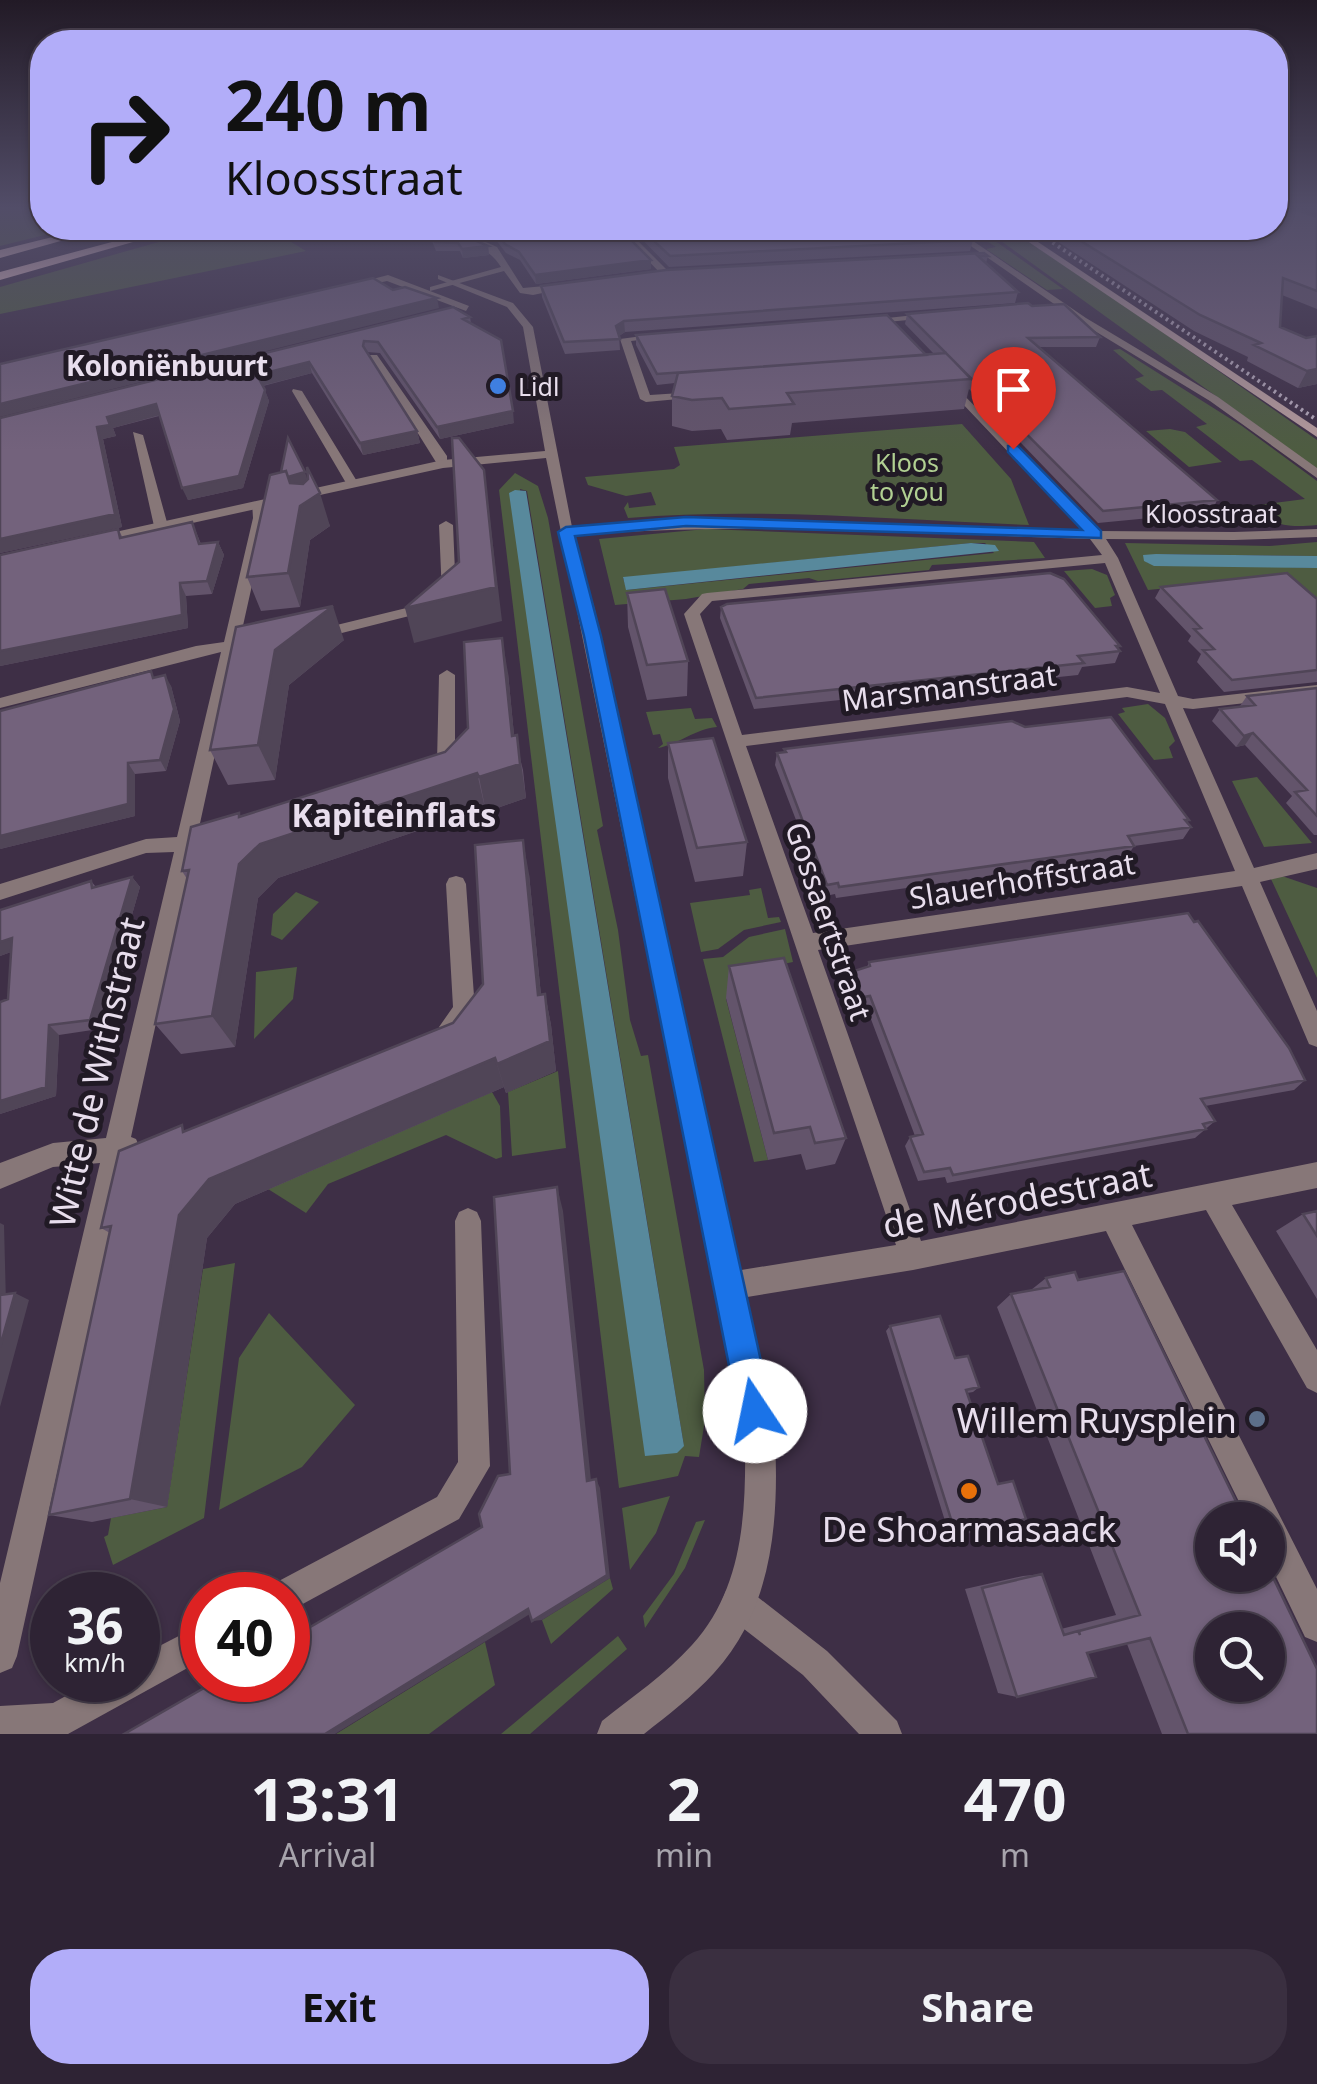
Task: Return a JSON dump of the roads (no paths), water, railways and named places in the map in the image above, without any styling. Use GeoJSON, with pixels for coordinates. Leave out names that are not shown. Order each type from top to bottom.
{"type":"FeatureCollection","features":[{"type":"Feature","properties":{"kind":"main road"},"geometry":{"type":"LineString","coordinates":[[1103,289],[1317,433]]}},
{"type":"Feature","properties":{"kind":"street"},"geometry":{"type":"LineString","coordinates":[[420,289],[466,308],[448,312]]}},
{"type":"Feature","properties":{"kind":"street"},"geometry":{"type":"LineString","coordinates":[[426,291],[430,289]]}},
{"type":"Feature","properties":{"kind":"street"},"geometry":{"type":"LineString","coordinates":[[472,289],[510,305],[528,328],[566,532],[587,610],[760,1438],[762,1479],[754,1560],[738,1603],[714,1647],[615,1734]]}},
{"type":"Feature","properties":{"kind":"street"},"geometry":{"type":"LineString","coordinates":[[523,289],[525,292],[549,289]]}},
{"type":"Feature","properties":{"kind":"street"},"geometry":{"type":"LineString","coordinates":[[1039,289],[1083,320],[1214,398],[1317,474]]}},
{"type":"Feature","properties":{"kind":"street"},"geometry":{"type":"LineString","coordinates":[[850,322],[935,314]]}},
{"type":"Feature","properties":{"kind":"street"},"geometry":{"type":"LineString","coordinates":[[890,319],[906,337]]}},
{"type":"Feature","properties":{"kind":"street"},"geometry":{"type":"LineString","coordinates":[[670,334],[625,339],[646,399],[706,394]]}},
{"type":"Feature","properties":{"kind":"street"},"geometry":{"type":"LineString","coordinates":[[373,357],[441,456],[442,464]]}},
{"type":"Feature","properties":{"kind":"street"},"geometry":{"type":"LineString","coordinates":[[942,376],[1096,535],[1110,558],[1317,1036]]}},
{"type":"Feature","properties":{"kind":"street"},"geometry":{"type":"LineString","coordinates":[[296,391],[352,484]]}},
{"type":"Feature","properties":{"kind":"street"},"geometry":{"type":"LineString","coordinates":[[137,435],[162,526]]}},
{"type":"Feature","properties":{"kind":"street"},"geometry":{"type":"LineString","coordinates":[[90,541],[442,464],[551,454]]}},
{"type":"Feature","properties":{"kind":"street","name":"Witte de Withstraat"},"geometry":{"type":"LineString","coordinates":[[0,1656],[184,845],[240,644],[260,518],[257,505]]}},
{"type":"Feature","properties":{"kind":"street","name":"Kloosstraat"},"geometry":{"type":"LineString","coordinates":[[566,532],[698,521],[1096,535],[1274,537],[1317,533]]}},
{"type":"Feature","properties":{"kind":"street"},"geometry":{"type":"LineString","coordinates":[[304,638],[440,604],[449,596],[446,525]]}},
{"type":"Feature","properties":{"kind":"street","name":"Gossaertstraat"},"geometry":{"type":"LineString","coordinates":[[913,1256],[692,614],[707,598],[1110,558]]}},
{"type":"Feature","properties":{"kind":"street"},"geometry":{"type":"LineString","coordinates":[[0,703],[240,644]]}},
{"type":"Feature","properties":{"kind":"street"},"geometry":{"type":"LineString","coordinates":[[419,781],[438,775],[446,763],[447,674]]}},
{"type":"Feature","properties":{"kind":"street","name":"Marsmanstraat"},"geometry":{"type":"LineString","coordinates":[[735,742],[1126,692],[1170,702],[1218,702],[1317,690]]}},
{"type":"Feature","properties":{"kind":"street"},"geometry":{"type":"LineString","coordinates":[[0,892],[146,846],[217,839]]}},
{"type":"Feature","properties":{"kind":"street","name":"Slauerhoffstraat"},"geometry":{"type":"LineString","coordinates":[[806,943],[1248,877],[1317,861]]}},
{"type":"Feature","properties":{"kind":"street"},"geometry":{"type":"LineString","coordinates":[[1294,865],[1317,878]]}},
{"type":"Feature","properties":{"kind":"street"},"geometry":{"type":"LineString","coordinates":[[428,1042],[444,1036],[464,1010],[456,884]]}},
{"type":"Feature","properties":{"kind":"street"},"geometry":{"type":"LineString","coordinates":[[0,1176],[52,1154],[151,1146]]}},
{"type":"Feature","properties":{"kind":"street","name":"de Mérodestraat"},"geometry":{"type":"LineString","coordinates":[[730,1286],[913,1256],[1317,1174]]}},
{"type":"Feature","properties":{"kind":"street"},"geometry":{"type":"LineString","coordinates":[[1212,1196],[1317,1378]]}},
{"type":"Feature","properties":{"kind":"street"},"geometry":{"type":"LineString","coordinates":[[1113,1216],[1256,1502]]}},
{"type":"Feature","properties":{"kind":"street"},"geometry":{"type":"LineString","coordinates":[[310,1583],[448,1508],[474,1466],[468,1220]]}},
{"type":"Feature","properties":{"kind":"street"},"geometry":{"type":"LineString","coordinates":[[1285,1561],[1317,1626]]}},
{"type":"Feature","properties":{"kind":"street"},"geometry":{"type":"LineString","coordinates":[[738,1603],[815,1663],[884,1734]]}},
{"type":"Feature","properties":{"kind":"street"},"geometry":{"type":"LineString","coordinates":[[0,1724],[56,1721],[91,1702]]}},
{"type":"Feature","properties":{"kind":"water"},"geometry":{"type":"Polygon","coordinates":[[[526,491],[684,1446],[677,1453],[645,1456],[509,493],[526,491]]]}},
{"type":"Feature","properties":{"kind":"water"},"geometry":{"type":"Polygon","coordinates":[[[971,543],[995,545],[999,551],[626,590],[623,577],[971,543]]]}},
{"type":"Feature","properties":{"kind":"water"},"geometry":{"type":"Polygon","coordinates":[[[1143,555],[1317,556],[1317,568],[1154,566],[1144,561],[1143,555]]]}},
{"type":"Feature","properties":{"kind":"railway"},"geometry":{"type":"LineString","coordinates":[[1122,289],[1317,420]]}},
{"type":"Feature","properties":{"kind":"place","name":"Lidl"},"geometry":{"type":"Point","coordinates":[498,386]}},
{"type":"Feature","properties":{"kind":"place","name":"Willem Ruysplein"},"geometry":{"type":"Point","coordinates":[1257,1419]}},
{"type":"Feature","properties":{"kind":"place","name":"De Shoarmasaack"},"geometry":{"type":"Point","coordinates":[969,1491]}},
{"type":"Feature","properties":{"kind":"district","name":"Koloniënbuurt"},"geometry":{"type":"Point","coordinates":[167,365]}},
{"type":"Feature","properties":{"kind":"district","name":"Kapiteinflats"},"geometry":{"type":"Point","coordinates":[394,814]}},
{"type":"Feature","properties":{"kind":"park label","name":"Kloos to you"},"geometry":{"type":"Point","coordinates":[907,476]}}]}
